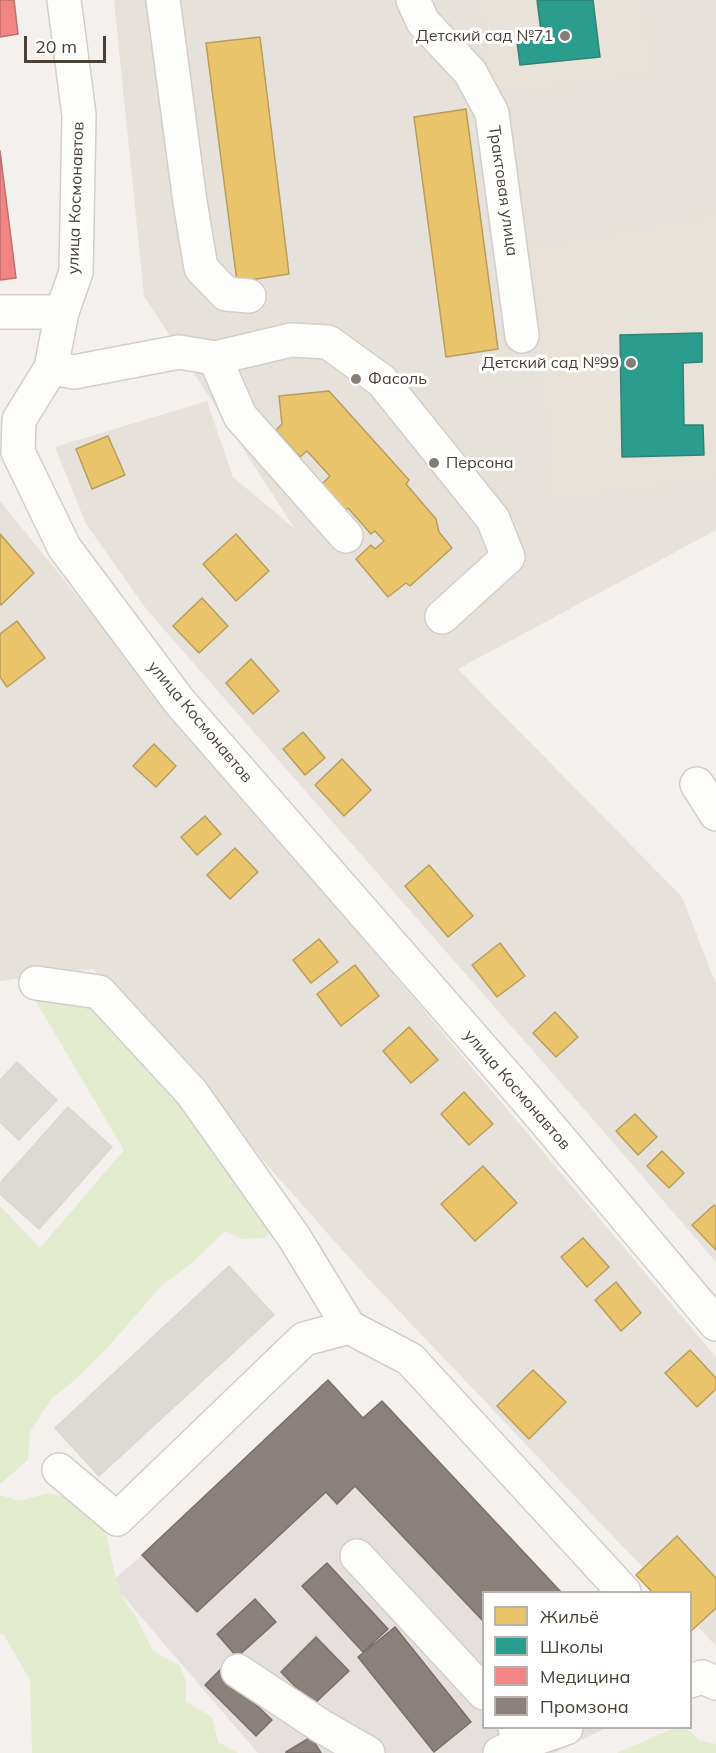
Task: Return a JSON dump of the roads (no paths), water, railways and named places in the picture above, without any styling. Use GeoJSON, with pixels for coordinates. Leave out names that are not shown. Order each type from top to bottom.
{"type":"FeatureCollection","features":[{"type":"Feature","properties":{"kind":"street","name":"улица Космонавтов"},"geometry":{"type":"LineString","coordinates":[[64,0],[79,115],[76,272],[62,312],[51,368],[19,420],[18,452],[64,547],[179,701],[528,1101],[716,1324]]}},
{"type":"Feature","properties":{"kind":"street"},"geometry":{"type":"LineString","coordinates":[[164,0],[190,202],[201,268],[226,294],[249,296]]}},
{"type":"Feature","properties":{"kind":"street","name":"Трактовая улица"},"geometry":{"type":"LineString","coordinates":[[413,0],[423,22],[470,72],[492,113],[522,336]]}},
{"type":"Feature","properties":{"kind":"street"},"geometry":{"type":"LineString","coordinates":[[0,312],[62,312]]}},
{"type":"Feature","properties":{"kind":"street"},"geometry":{"type":"LineString","coordinates":[[51,368],[74,372],[179,352],[215,358],[291,340],[328,342],[382,381],[493,519],[508,558],[442,617]]}},
{"type":"Feature","properties":{"kind":"street"},"geometry":{"type":"LineString","coordinates":[[215,358],[240,416],[346,536]]}},
{"type":"Feature","properties":{"kind":"street"},"geometry":{"type":"LineString","coordinates":[[697,784],[716,814]]}},
{"type":"Feature","properties":{"kind":"street"},"geometry":{"type":"LineString","coordinates":[[36,983],[99,992],[192,1093],[294,1237],[349,1328],[410,1359],[622,1591]]}},
{"type":"Feature","properties":{"kind":"street"},"geometry":{"type":"LineString","coordinates":[[59,1470],[117,1519],[304,1339],[349,1328]]}},
{"type":"Feature","properties":{"kind":"street"},"geometry":{"type":"LineString","coordinates":[[357,1556],[482,1692]]}},
{"type":"Feature","properties":{"kind":"street"},"geometry":{"type":"LineString","coordinates":[[238,1671],[321,1726],[368,1753]]}},
{"type":"Feature","properties":{"kind":"street"},"geometry":{"type":"LineString","coordinates":[[515,1741],[562,1729]]}},
{"type":"Feature","properties":{"kind":"place","name":"Детский сад №71"},"geometry":{"type":"Point","coordinates":[565,36]}},
{"type":"Feature","properties":{"kind":"place","name":"Детский сад №99"},"geometry":{"type":"Point","coordinates":[631,363]}},
{"type":"Feature","properties":{"kind":"place","name":"Фасоль"},"geometry":{"type":"Point","coordinates":[356,379]}},
{"type":"Feature","properties":{"kind":"place","name":"Персона"},"geometry":{"type":"Point","coordinates":[434,463]}}]}
